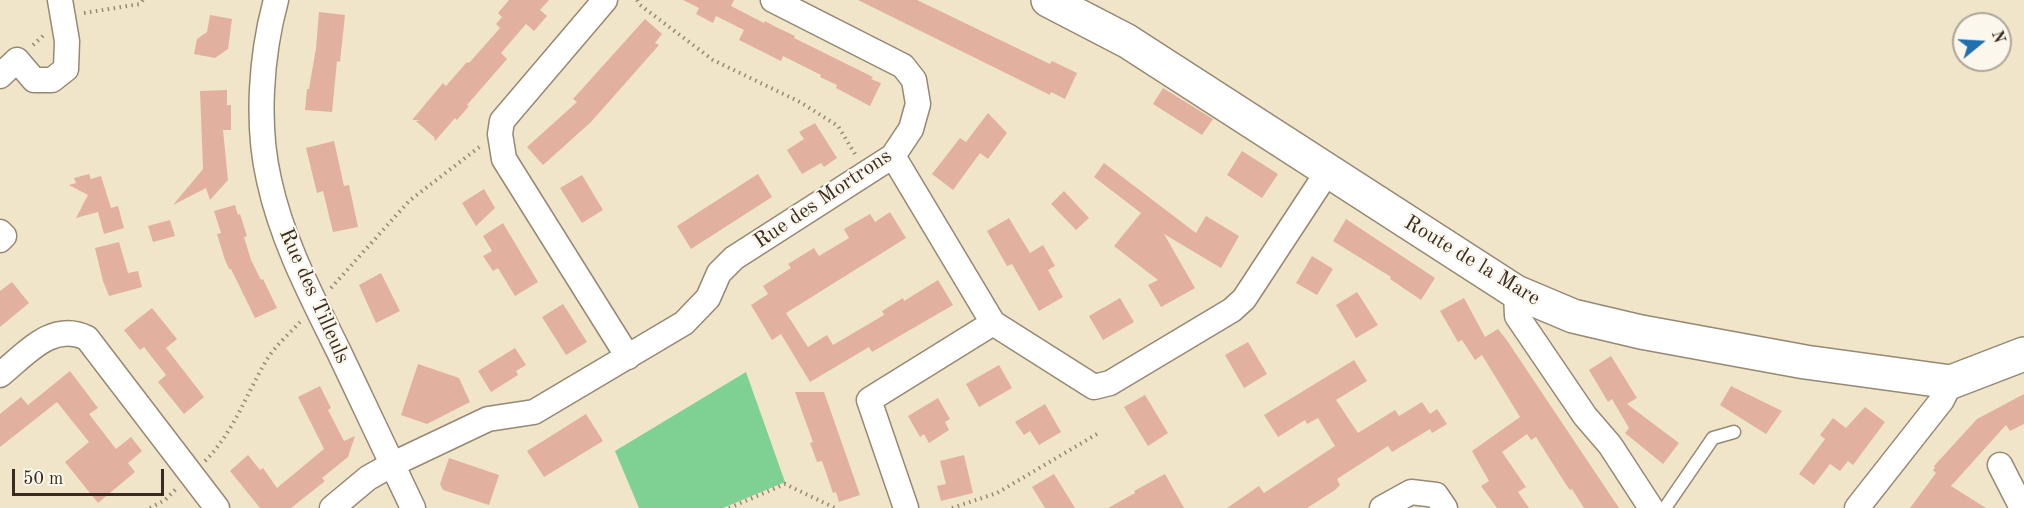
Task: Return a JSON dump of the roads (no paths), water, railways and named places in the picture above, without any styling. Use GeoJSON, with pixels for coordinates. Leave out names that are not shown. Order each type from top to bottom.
{"type":"FeatureCollection","features":[{"type":"Feature","properties":{"kind":"street"},"geometry":{"type":"LineString","coordinates":[[0,76],[17,60],[34,80],[52,80],[66,69],[67,41],[60,0]]}},
{"type":"Feature","properties":{"kind":"street","name":"Rue des Tilleuls"},"geometry":{"type":"LineString","coordinates":[[276,0],[263,61],[262,124],[268,180],[307,289],[413,508]]}},
{"type":"Feature","properties":{"kind":"street"},"geometry":{"type":"LineString","coordinates":[[605,0],[502,121],[500,134],[504,159],[628,357]]}},
{"type":"Feature","properties":{"kind":"street","name":"Rue des Mortrons"},"geometry":{"type":"LineString","coordinates":[[332,508],[368,478],[391,465],[488,419],[534,412],[684,323],[708,298],[719,273],[734,258],[893,156],[911,129],[918,104],[914,80],[903,66],[773,0]]}},
{"type":"Feature","properties":{"kind":"street","name":"Route de la Mare"},"geometry":{"type":"LineString","coordinates":[[1048,0],[1127,41],[1516,292],[1573,316],[1641,332],[1805,362],[1951,381]]}},
{"type":"Feature","properties":{"kind":"street"},"geometry":{"type":"LineString","coordinates":[[893,156],[993,323],[1094,387],[1110,382],[1232,310],[1245,299],[1328,171]]}},
{"type":"Feature","properties":{"kind":"street"},"geometry":{"type":"LineString","coordinates":[[0,232],[4,236],[0,240]]}},
{"type":"Feature","properties":{"kind":"street"},"geometry":{"type":"LineString","coordinates":[[1516,292],[1517,316],[1585,416],[1610,445],[1651,508]]}},
{"type":"Feature","properties":{"kind":"street"},"geometry":{"type":"LineString","coordinates":[[906,508],[870,400],[993,323]]}},
{"type":"Feature","properties":{"kind":"street"},"geometry":{"type":"LineString","coordinates":[[0,375],[46,338],[62,332],[78,333],[87,338],[217,508]]}},
{"type":"Feature","properties":{"kind":"street"},"geometry":{"type":"LineString","coordinates":[[1857,508],[1942,400],[1951,381],[2024,354]]}},
{"type":"Feature","properties":{"kind":"street"},"geometry":{"type":"LineString","coordinates":[[2000,465],[2022,508]]}},
{"type":"Feature","properties":{"kind":"street"},"geometry":{"type":"LineString","coordinates":[[1382,508],[1412,492],[1436,495],[1445,508]]}},
{"type":"Feature","properties":{"kind":"lane"},"geometry":{"type":"LineString","coordinates":[[1665,508],[1713,438],[1734,432]]}}]}
